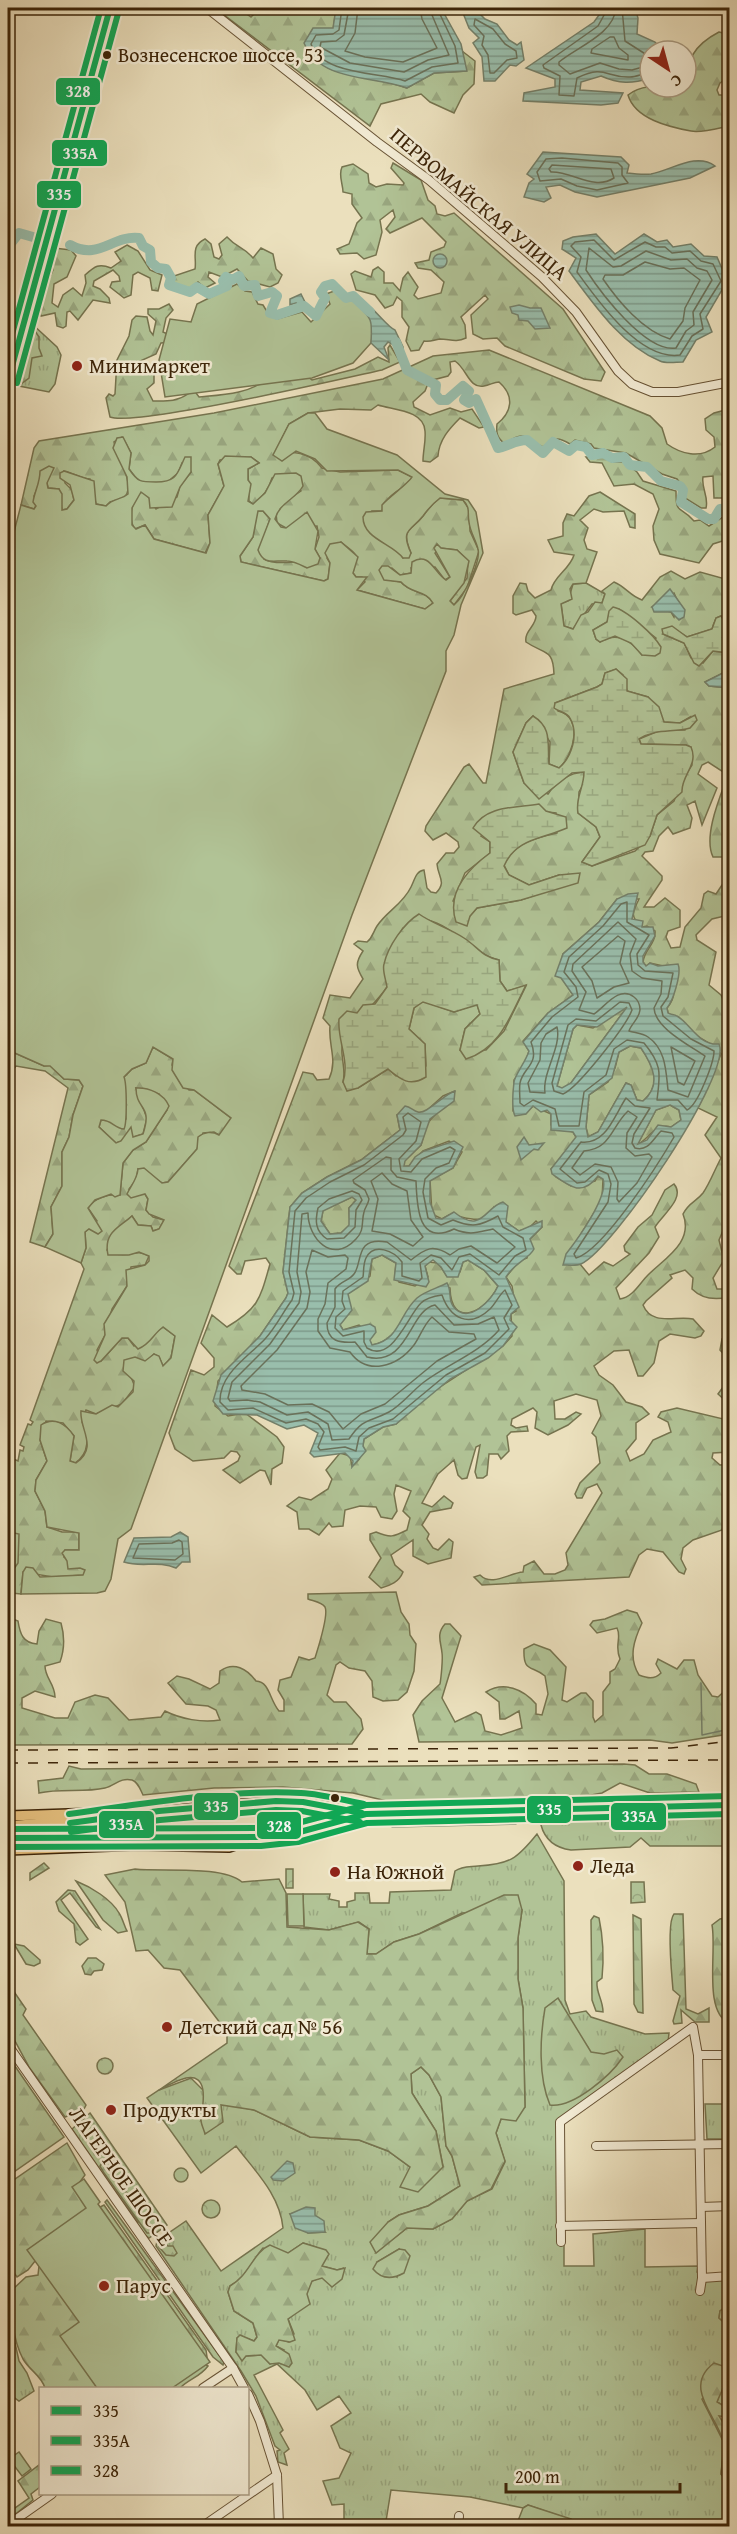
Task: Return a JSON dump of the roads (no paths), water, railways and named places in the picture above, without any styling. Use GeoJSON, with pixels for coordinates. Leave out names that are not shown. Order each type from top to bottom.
{"type":"FeatureCollection","features":[{"type":"Feature","properties":{"kind":"main road"},"geometry":{"type":"LineString","coordinates":[[8,381],[110,8]]}},
{"type":"Feature","properties":{"kind":"main road"},"geometry":{"type":"LineString","coordinates":[[276,1801],[287,1806],[292,1818],[287,1829],[276,1835]]}},
{"type":"Feature","properties":{"kind":"main road"},"geometry":{"type":"LineString","coordinates":[[8,1816],[159,1810],[276,1801],[303,1802],[366,1814],[729,1804]]}},
{"type":"Feature","properties":{"kind":"main road"},"geometry":{"type":"LineString","coordinates":[[8,1826],[66,1823],[159,1810]]}},
{"type":"Feature","properties":{"kind":"main road"},"geometry":{"type":"LineString","coordinates":[[8,1838],[261,1837],[296,1833],[366,1814]]}},
{"type":"Feature","properties":{"kind":"main road"},"geometry":{"type":"LineString","coordinates":[[8,1850],[137,1845],[229,1847],[261,1837]]}},
{"type":"Feature","properties":{"kind":"street","name":"ПЕРВОМАЙСКАЯ УЛИЦА"},"geometry":{"type":"LineString","coordinates":[[207,8],[377,142],[429,180],[542,277],[576,312],[618,371],[632,384],[652,392],[678,392],[729,382]]}},
{"type":"Feature","properties":{"kind":"street"},"geometry":{"type":"LineString","coordinates":[[561,2242],[560,2122],[693,2027],[698,2055],[702,2278],[700,2291]]}},
{"type":"Feature","properties":{"kind":"street","name":"ЛАГЕРНОЕ ШОССЕ"},"geometry":{"type":"LineString","coordinates":[[8,2045],[233,2368],[243,2387]]}},
{"type":"Feature","properties":{"kind":"street"},"geometry":{"type":"LineString","coordinates":[[698,2055],[729,2055]]}},
{"type":"Feature","properties":{"kind":"street"},"geometry":{"type":"LineString","coordinates":[[596,2146],[729,2144]]}},
{"type":"Feature","properties":{"kind":"street"},"geometry":{"type":"LineString","coordinates":[[701,2207],[729,2206]]}},
{"type":"Feature","properties":{"kind":"street"},"geometry":{"type":"LineString","coordinates":[[561,2226],[701,2223]]}},
{"type":"Feature","properties":{"kind":"street"},"geometry":{"type":"LineString","coordinates":[[702,2278],[729,2276]]}},
{"type":"Feature","properties":{"kind":"street"},"geometry":{"type":"LineString","coordinates":[[204,2387],[233,2368]]}},
{"type":"Feature","properties":{"kind":"street"},"geometry":{"type":"LineString","coordinates":[[249,2396],[260,2421],[277,2475],[279,2526]]}},
{"type":"Feature","properties":{"kind":"street"},"geometry":{"type":"LineString","coordinates":[[249,2494],[277,2475]]}},
{"type":"Feature","properties":{"kind":"street"},"geometry":{"type":"LineString","coordinates":[[8,2525],[49,2495]]}},
{"type":"Feature","properties":{"kind":"street"},"geometry":{"type":"LineString","coordinates":[[203,2526],[248,2495]]}},
{"type":"Feature","properties":{"kind":"street"},"geometry":{"type":"LineString","coordinates":[[458,2526],[459,2516]]}},
{"type":"Feature","properties":{"kind":"water"},"geometry":{"type":"Polygon","coordinates":[[[336,8],[441,8],[461,44],[467,71],[434,73],[407,88],[349,76],[322,65],[312,56],[304,43],[313,28],[333,28],[336,8]]]}},
{"type":"Feature","properties":{"kind":"water"},"geometry":{"type":"Polygon","coordinates":[[[461,8],[474,8],[485,19],[497,24],[509,40],[517,45],[521,42],[524,60],[516,66],[510,65],[495,81],[484,81],[482,57],[473,43],[479,38],[469,28],[461,8]]]}},
{"type":"Feature","properties":{"kind":"water"},"geometry":{"type":"Polygon","coordinates":[[[604,8],[635,8],[638,18],[637,34],[648,39],[638,39],[638,81],[614,81],[601,76],[581,82],[580,90],[623,93],[618,103],[601,105],[523,101],[524,93],[555,87],[555,79],[526,68],[594,22],[604,8]]]}},
{"type":"Feature","properties":{"kind":"water"},"geometry":{"type":"Polygon","coordinates":[[[543,152],[621,157],[629,165],[627,173],[636,174],[651,174],[692,161],[708,162],[715,166],[690,178],[597,197],[575,192],[560,185],[546,187],[551,198],[544,202],[524,197],[529,183],[534,179],[527,174],[543,152]]]}},
{"type":"Feature","properties":{"kind":"water"},"geometry":{"type":"Polygon","coordinates":[[[596,234],[615,254],[644,234],[657,242],[667,240],[673,247],[691,244],[704,256],[717,257],[729,285],[723,288],[706,317],[712,332],[696,340],[683,362],[662,362],[633,345],[609,322],[569,271],[576,258],[562,249],[563,241],[573,237],[596,234]]]}},
{"type":"Feature","properties":{"kind":"water"},"geometry":{"type":"Polygon","coordinates":[[[440,254],[445,256],[447,261],[445,266],[440,268],[435,266],[433,261],[435,256],[440,254]]]}},
{"type":"Feature","properties":{"kind":"water"},"geometry":{"type":"Polygon","coordinates":[[[301,294],[311,314],[304,308],[297,311],[296,303],[290,305],[290,299],[301,294]]]}},
{"type":"Feature","properties":{"kind":"water"},"geometry":{"type":"Polygon","coordinates":[[[362,301],[395,330],[403,347],[403,353],[398,353],[394,345],[388,342],[384,347],[389,360],[371,343],[371,321],[358,305],[362,301]]]}},
{"type":"Feature","properties":{"kind":"water"},"geometry":{"type":"Polygon","coordinates":[[[519,305],[541,308],[550,328],[535,329],[528,321],[519,320],[518,315],[512,313],[510,307],[519,305]]]}},
{"type":"Feature","properties":{"kind":"water"},"geometry":{"type":"Polygon","coordinates":[[[670,589],[685,610],[684,617],[679,620],[671,612],[654,612],[652,607],[670,589]]]}},
{"type":"Feature","properties":{"kind":"water"},"geometry":{"type":"Polygon","coordinates":[[[729,670],[729,688],[709,686],[705,682],[729,670]]]}},
{"type":"Feature","properties":{"kind":"water"},"geometry":{"type":"Polygon","coordinates":[[[638,893],[632,919],[643,921],[642,927],[653,927],[655,936],[643,956],[643,962],[646,966],[650,963],[658,966],[678,964],[678,980],[667,1008],[668,1013],[682,1019],[700,1038],[712,1044],[719,1044],[718,1061],[708,1089],[690,1123],[667,1160],[618,1228],[597,1252],[581,1264],[563,1265],[566,1254],[597,1207],[604,1187],[603,1179],[598,1176],[587,1186],[576,1188],[552,1174],[551,1169],[576,1137],[573,1132],[551,1130],[551,1114],[547,1110],[541,1112],[533,1106],[526,1114],[515,1116],[514,1082],[529,1051],[523,1042],[548,1013],[573,995],[561,978],[555,976],[563,954],[599,922],[617,899],[638,893]],[[627,1007],[597,1027],[577,1025],[573,1029],[557,1086],[562,1088],[571,1083],[627,1007]],[[630,1046],[619,1052],[612,1078],[589,1095],[586,1127],[588,1137],[598,1132],[626,1083],[631,1085],[637,1100],[643,1101],[652,1088],[654,1075],[641,1048],[630,1046]],[[670,1105],[656,1110],[638,1144],[647,1140],[658,1125],[671,1127],[681,1120],[679,1110],[670,1105]]]}},
{"type":"Feature","properties":{"kind":"water"},"geometry":{"type":"Polygon","coordinates":[[[455,1091],[454,1101],[430,1119],[421,1145],[405,1161],[404,1166],[409,1166],[415,1157],[424,1151],[454,1141],[463,1147],[453,1168],[430,1181],[430,1202],[436,1218],[442,1219],[454,1212],[471,1221],[477,1220],[503,1202],[508,1206],[506,1222],[519,1231],[542,1221],[542,1227],[530,1239],[534,1249],[506,1277],[519,1307],[511,1314],[510,1320],[517,1327],[503,1346],[488,1358],[450,1379],[396,1424],[383,1427],[364,1439],[363,1446],[366,1451],[352,1467],[353,1461],[345,1453],[314,1457],[310,1453],[318,1433],[304,1425],[287,1429],[257,1415],[223,1414],[213,1401],[221,1375],[260,1336],[288,1293],[283,1272],[290,1207],[302,1193],[361,1160],[400,1130],[397,1115],[405,1106],[421,1112],[455,1091]],[[352,1197],[323,1211],[321,1221],[330,1234],[341,1233],[349,1225],[349,1208],[356,1200],[352,1197]],[[382,1255],[372,1259],[368,1281],[348,1294],[352,1310],[340,1325],[343,1330],[370,1324],[375,1327],[376,1332],[370,1340],[372,1345],[388,1338],[411,1304],[428,1291],[447,1283],[453,1306],[466,1313],[479,1309],[485,1304],[498,1286],[484,1270],[468,1260],[463,1262],[458,1277],[447,1277],[433,1260],[425,1266],[429,1282],[426,1287],[394,1280],[396,1263],[382,1255]]]}},
{"type":"Feature","properties":{"kind":"water"},"geometry":{"type":"Polygon","coordinates":[[[524,1137],[529,1145],[544,1143],[538,1150],[534,1149],[521,1160],[517,1147],[524,1137]]]}},
{"type":"Feature","properties":{"kind":"water"},"geometry":{"type":"Polygon","coordinates":[[[180,1532],[188,1537],[190,1562],[182,1562],[176,1568],[124,1562],[134,1538],[171,1537],[180,1532]]]}},
{"type":"Feature","properties":{"kind":"water"},"geometry":{"type":"Polygon","coordinates":[[[287,2161],[293,2163],[295,2173],[283,2181],[273,2180],[271,2177],[287,2161]]]}},
{"type":"Feature","properties":{"kind":"water"},"geometry":{"type":"Polygon","coordinates":[[[306,2207],[315,2208],[315,2215],[324,2221],[325,2232],[308,2233],[295,2228],[290,2214],[306,2207]]]}},
{"type":"Feature","properties":{"kind":"waterway"},"geometry":{"type":"LineString","coordinates":[[720,8],[730,14]]}},
{"type":"Feature","properties":{"kind":"waterway"},"geometry":{"type":"LineString","coordinates":[[8,247],[19,233],[33,237]]}},
{"type":"Feature","properties":{"kind":"waterway"},"geometry":{"type":"LineString","coordinates":[[70,245],[89,250],[129,238],[139,238],[143,246],[150,250],[151,262],[158,268],[166,269],[171,278],[169,285],[190,292],[197,287],[209,294],[227,286],[223,281],[226,277],[232,280],[239,276],[244,286],[255,285],[258,296],[272,292],[277,296],[270,313],[277,315],[304,306],[316,316],[325,298],[321,292],[325,286],[332,284],[346,298],[353,296],[370,312]]}},
{"type":"Feature","properties":{"kind":"waterway"},"geometry":{"type":"LineString","coordinates":[[396,342],[407,370],[436,385],[435,394],[440,400],[447,400],[463,386],[469,391],[464,400],[469,403],[476,399],[498,448],[527,440],[543,453],[553,442],[569,451],[576,445],[586,447],[592,455],[603,453],[612,458],[624,457],[630,465],[647,467],[661,481],[680,486],[683,490],[681,502],[708,519],[714,519],[720,509],[730,508]]}},
{"type":"Feature","properties":{"kind":"waterway"},"geometry":{"type":"LineString","coordinates":[[701,1683],[702,1735],[730,1729]]}},
{"type":"Feature","properties":{"kind":"waterway"},"geometry":{"type":"LineString","coordinates":[[392,1827],[516,1824]]}},
{"type":"Feature","properties":{"kind":"railway"},"geometry":{"type":"LineString","coordinates":[[8,1750],[671,1748],[730,1741]]}},
{"type":"Feature","properties":{"kind":"railway"},"geometry":{"type":"LineString","coordinates":[[8,1763],[730,1760]]}},
{"type":"Feature","properties":{"kind":"place","name":"Вознесенское шоссе, 53"},"geometry":{"type":"Point","coordinates":[107,55]}},
{"type":"Feature","properties":{"kind":"place","name":"Минимаркет"},"geometry":{"type":"Point","coordinates":[77,366]}},
{"type":"Feature","properties":{"kind":"place","name":"Леда"},"geometry":{"type":"Point","coordinates":[578,1866]}},
{"type":"Feature","properties":{"kind":"place","name":"На Южной"},"geometry":{"type":"Point","coordinates":[335,1872]}},
{"type":"Feature","properties":{"kind":"place","name":"Детский сад № 56"},"geometry":{"type":"Point","coordinates":[167,2027]}},
{"type":"Feature","properties":{"kind":"place","name":"Продукты"},"geometry":{"type":"Point","coordinates":[111,2110]}},
{"type":"Feature","properties":{"kind":"place","name":"Парус"},"geometry":{"type":"Point","coordinates":[104,2286]}}]}
